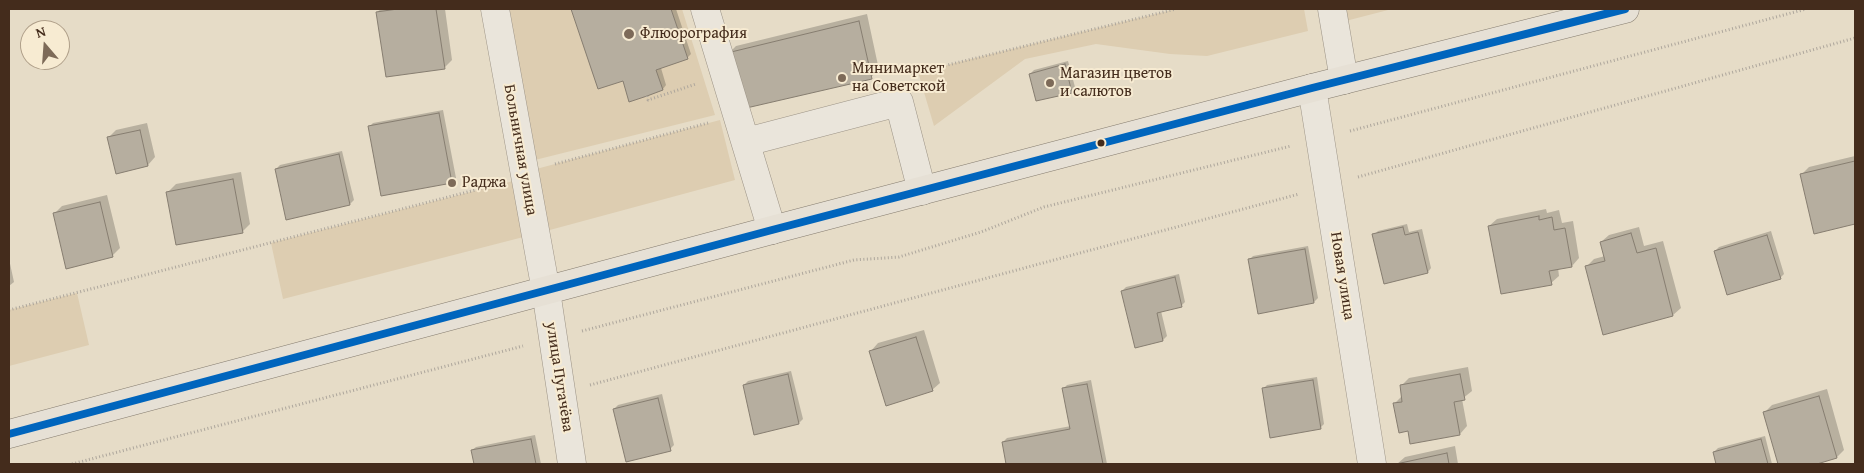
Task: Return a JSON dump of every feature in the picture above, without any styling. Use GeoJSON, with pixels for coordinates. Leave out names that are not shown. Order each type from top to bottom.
{"type":"FeatureCollection","features":[{"type":"Feature","properties":{"kind":"main road"},"geometry":{"type":"LineString","coordinates":[[9,434],[772,230],[1610,11]]}},
{"type":"Feature","properties":{"kind":"street","name":"Больничная улица"},"geometry":{"type":"LineString","coordinates":[[495,9],[546,291]]}},
{"type":"Feature","properties":{"kind":"street"},"geometry":{"type":"LineString","coordinates":[[705,9],[772,230]]}},
{"type":"Feature","properties":{"kind":"street"},"geometry":{"type":"LineString","coordinates":[[1332,9],[1344,80]]}},
{"type":"Feature","properties":{"kind":"street","name":"Новая улица"},"geometry":{"type":"LineString","coordinates":[[1312,88],[1372,464]]}},
{"type":"Feature","properties":{"kind":"street"},"geometry":{"type":"LineString","coordinates":[[746,142],[899,102],[922,191]]}},
{"type":"Feature","properties":{"kind":"street","name":"улица Пугачёва"},"geometry":{"type":"LineString","coordinates":[[546,291],[572,464]]}},
{"type":"Feature","properties":{"kind":"path"},"geometry":{"type":"LineString","coordinates":[[909,74],[1176,9]]}},
{"type":"Feature","properties":{"kind":"path"},"geometry":{"type":"LineString","coordinates":[[72,464],[854,260],[899,257],[981,232],[1044,206],[1320,139],[1806,9]]}},
{"type":"Feature","properties":{"kind":"path"},"geometry":{"type":"LineString","coordinates":[[561,392],[1328,186],[1855,38]]}},
{"type":"Feature","properties":{"kind":"path"},"geometry":{"type":"LineString","coordinates":[[647,96],[648,100],[725,74]]}},
{"type":"Feature","properties":{"kind":"path"},"geometry":{"type":"LineString","coordinates":[[9,310],[525,175],[738,116]]}},
{"type":"Feature","properties":{"kind":"shaded area"},"geometry":{"type":"Polygon","coordinates":[[[509,9],[682,9],[715,115],[535,160],[509,9]]]}},
{"type":"Feature","properties":{"kind":"shaded area"},"geometry":{"type":"Polygon","coordinates":[[[1176,9],[1304,9],[1308,31],[1207,56],[1170,54],[1096,44],[1025,59],[934,126],[918,72],[1176,9]]]}},
{"type":"Feature","properties":{"kind":"shaded area"},"geometry":{"type":"Polygon","coordinates":[[[1332,9],[1392,9],[1334,24],[1332,9]]]}},
{"type":"Feature","properties":{"kind":"shaded area"},"geometry":{"type":"Polygon","coordinates":[[[720,120],[735,180],[283,299],[271,243],[525,178],[525,172],[720,120]]]}},
{"type":"Feature","properties":{"kind":"shaded area"},"geometry":{"type":"Polygon","coordinates":[[[77,293],[89,345],[9,366],[9,310],[77,293]]]}},
{"type":"Feature","properties":{"kind":"building"},"geometry":{"type":"Polygon","coordinates":[[[398,9],[436,9],[445,69],[386,77],[376,12],[398,9]]]}},
{"type":"Feature","properties":{"kind":"building","name":"Флюорография"},"geometry":{"type":"Polygon","coordinates":[[[571,9],[671,9],[688,59],[656,70],[663,90],[629,102],[623,81],[598,89],[571,9]]]}},
{"type":"Feature","properties":{"kind":"building"},"geometry":{"type":"Polygon","coordinates":[[[859,21],[872,79],[742,109],[727,53],[859,21]]]}},
{"type":"Feature","properties":{"kind":"building","name":"Магазин цветов и салютов"},"geometry":{"type":"Polygon","coordinates":[[[1065,64],[1072,93],[1036,101],[1029,74],[1065,64]]]}},
{"type":"Feature","properties":{"kind":"building"},"geometry":{"type":"Polygon","coordinates":[[[439,113],[452,183],[381,196],[368,126],[439,113]]]}},
{"type":"Feature","properties":{"kind":"building"},"geometry":{"type":"Polygon","coordinates":[[[140,130],[148,166],[116,174],[107,137],[140,130]]]}},
{"type":"Feature","properties":{"kind":"building"},"geometry":{"type":"Polygon","coordinates":[[[339,154],[350,205],[286,220],[275,169],[339,154]]]}},
{"type":"Feature","properties":{"kind":"building"},"geometry":{"type":"Polygon","coordinates":[[[1855,161],[1855,224],[1814,234],[1800,174],[1855,161]]]}},
{"type":"Feature","properties":{"kind":"building"},"geometry":{"type":"Polygon","coordinates":[[[233,179],[243,233],[176,245],[166,192],[233,179]]]}},
{"type":"Feature","properties":{"kind":"building"},"geometry":{"type":"Polygon","coordinates":[[[100,202],[113,257],[66,269],[53,213],[100,202]]]}},
{"type":"Feature","properties":{"kind":"building"},"geometry":{"type":"Polygon","coordinates":[[[1539,216],[1539,220],[1552,217],[1554,230],[1565,228],[1572,267],[1549,271],[1552,285],[1501,294],[1488,226],[1539,216]]]}},
{"type":"Feature","properties":{"kind":"building"},"geometry":{"type":"Polygon","coordinates":[[[1403,227],[1405,235],[1418,232],[1428,273],[1384,284],[1372,234],[1403,227]]]}},
{"type":"Feature","properties":{"kind":"building"},"geometry":{"type":"Polygon","coordinates":[[[1631,233],[1637,253],[1656,248],[1673,316],[1603,335],[1585,266],[1605,261],[1600,242],[1631,233]]]}},
{"type":"Feature","properties":{"kind":"building"},"geometry":{"type":"Polygon","coordinates":[[[1767,235],[1781,279],[1727,295],[1714,251],[1767,235]]]}},
{"type":"Feature","properties":{"kind":"building"},"geometry":{"type":"Polygon","coordinates":[[[1305,249],[1314,303],[1258,314],[1248,259],[1305,249]]]}},
{"type":"Feature","properties":{"kind":"building"},"geometry":{"type":"Polygon","coordinates":[[[1175,277],[1182,307],[1157,313],[1163,341],[1135,348],[1121,291],[1175,277]]]}},
{"type":"Feature","properties":{"kind":"building"},"geometry":{"type":"Polygon","coordinates":[[[916,337],[933,391],[886,406],[869,351],[916,337]]]}},
{"type":"Feature","properties":{"kind":"building"},"geometry":{"type":"Polygon","coordinates":[[[788,374],[799,424],[754,435],[743,385],[788,374]]]}},
{"type":"Feature","properties":{"kind":"building"},"geometry":{"type":"Polygon","coordinates":[[[1460,374],[1465,400],[1454,402],[1460,435],[1410,444],[1408,431],[1399,433],[1393,403],[1402,402],[1400,385],[1460,374]]]}},
{"type":"Feature","properties":{"kind":"building"},"geometry":{"type":"Polygon","coordinates":[[[1313,380],[1321,429],[1270,438],[1262,388],[1313,380]]]}},
{"type":"Feature","properties":{"kind":"building"},"geometry":{"type":"Polygon","coordinates":[[[1087,384],[1103,464],[1006,464],[1002,442],[1070,429],[1062,388],[1087,384]]]}},
{"type":"Feature","properties":{"kind":"building"},"geometry":{"type":"Polygon","coordinates":[[[1819,396],[1837,458],[1817,464],[1778,464],[1763,412],[1819,396]]]}},
{"type":"Feature","properties":{"kind":"building"},"geometry":{"type":"Polygon","coordinates":[[[658,398],[671,451],[626,462],[613,409],[658,398]]]}},
{"type":"Feature","properties":{"kind":"building"},"geometry":{"type":"Polygon","coordinates":[[[531,439],[536,464],[474,464],[471,450],[531,439]]]}},
{"type":"Feature","properties":{"kind":"building"},"geometry":{"type":"Polygon","coordinates":[[[1761,439],[1768,464],[1716,464],[1713,452],[1761,439]]]}},
{"type":"Feature","properties":{"kind":"building"},"geometry":{"type":"Polygon","coordinates":[[[1447,453],[1449,464],[1396,464],[1447,453]]]}},
{"type":"Feature","properties":{"kind":"transit line"},"geometry":{"type":"LineString","coordinates":[[9,434],[772,230],[1312,88],[1625,9]]}},
{"type":"Feature","properties":{"kind":"place","name":"Флюорография"},"geometry":{"type":"Point","coordinates":[629,34]}},
{"type":"Feature","properties":{"kind":"place","name":"Минимаркет на Советской"},"geometry":{"type":"Point","coordinates":[842,78]}},
{"type":"Feature","properties":{"kind":"place","name":"Магазин цветов и салютов"},"geometry":{"type":"Point","coordinates":[1050,83]}},
{"type":"Feature","properties":{"kind":"place","name":"Раджа"},"geometry":{"type":"Point","coordinates":[452,183]}}]}
